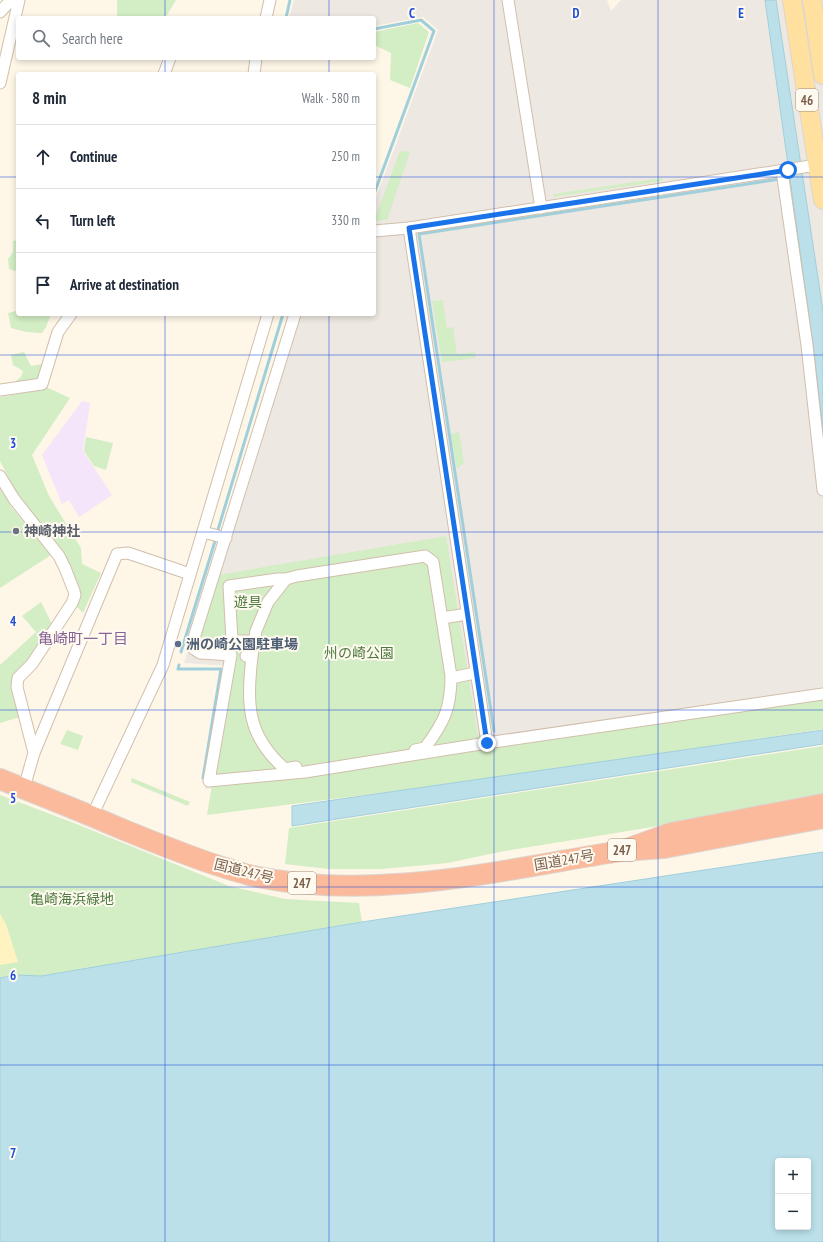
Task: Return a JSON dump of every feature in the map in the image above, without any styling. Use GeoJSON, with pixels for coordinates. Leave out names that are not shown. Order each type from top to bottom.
{"type":"FeatureCollection","features":[{"type":"Feature","properties":{"kind":"highway","name":"国道247号"},"geometry":{"type":"LineString","coordinates":[[0,779],[168,848],[230,870],[253,876],[283,881],[317,884],[406,884],[478,875],[620,851],[664,848],[823,818]]}},
{"type":"Feature","properties":{"kind":"highway","name":"国道247号"},"geometry":{"type":"LineString","coordinates":[[620,851],[671,833],[823,804]]}},
{"type":"Feature","properties":{"kind":"main road","name":"46"},"geometry":{"type":"LineString","coordinates":[[792,0],[813,166],[823,200]]}},
{"type":"Feature","properties":{"kind":"main road","name":"46"},"geometry":{"type":"LineString","coordinates":[[812,0],[823,75]]}},
{"type":"Feature","properties":{"kind":"street"},"geometry":{"type":"LineString","coordinates":[[0,12],[11,0]]}},
{"type":"Feature","properties":{"kind":"street"},"geometry":{"type":"LineString","coordinates":[[0,83],[19,0]]}},
{"type":"Feature","properties":{"kind":"street"},"geometry":{"type":"LineString","coordinates":[[266,16],[270,0]]}},
{"type":"Feature","properties":{"kind":"street"},"geometry":{"type":"LineString","coordinates":[[508,0],[541,208]]}},
{"type":"Feature","properties":{"kind":"street"},"geometry":{"type":"LineString","coordinates":[[165,72],[169,60]]}},
{"type":"Feature","properties":{"kind":"street"},"geometry":{"type":"LineString","coordinates":[[254,72],[256,60]]}},
{"type":"Feature","properties":{"kind":"street"},"geometry":{"type":"LineString","coordinates":[[376,231],[409,228],[813,166]]}},
{"type":"Feature","properties":{"kind":"street"},"geometry":{"type":"LineString","coordinates":[[785,170],[807,345],[823,490]]}},
{"type":"Feature","properties":{"kind":"street"},"geometry":{"type":"LineString","coordinates":[[409,228],[487,743]]}},
{"type":"Feature","properties":{"kind":"street"},"geometry":{"type":"LineString","coordinates":[[0,390],[42,384],[58,332],[70,316]]}},
{"type":"Feature","properties":{"kind":"street"},"geometry":{"type":"LineString","coordinates":[[92,816],[163,665],[267,316]]}},
{"type":"Feature","properties":{"kind":"street"},"geometry":{"type":"LineString","coordinates":[[293,316],[222,537],[193,646],[196,652],[200,653],[231,655],[209,781],[305,772],[487,743],[823,694]]}},
{"type":"Feature","properties":{"kind":"street"},"geometry":{"type":"LineString","coordinates":[[0,476],[14,499],[59,556],[65,568],[74,595],[72,602],[30,667],[18,678],[17,687],[34,753]]}},
{"type":"Feature","properties":{"kind":"street"},"geometry":{"type":"LineString","coordinates":[[204,532],[222,537]]}},
{"type":"Feature","properties":{"kind":"street"},"geometry":{"type":"LineString","coordinates":[[24,788],[34,753],[117,554],[128,553],[190,574]]}},
{"type":"Feature","properties":{"kind":"street"},"geometry":{"type":"LineString","coordinates":[[254,641],[232,641],[229,586],[278,578],[286,579],[425,556],[433,562],[451,678],[450,699],[444,718],[438,730],[425,748],[285,769],[268,752],[255,732],[249,704],[249,656],[254,641],[256,631],[268,602],[286,579]]}},
{"type":"Feature","properties":{"kind":"street"},"geometry":{"type":"LineString","coordinates":[[442,618],[462,615]]}},
{"type":"Feature","properties":{"kind":"street"},"geometry":{"type":"LineString","coordinates":[[451,678],[470,674]]}},
{"type":"Feature","properties":{"kind":"shaded area"},"geometry":{"type":"Polygon","coordinates":[[[294,0],[607,0],[611,11],[621,0],[823,0],[823,691],[205,789],[226,666],[184,663],[290,316],[376,316],[376,198],[438,30],[423,17],[376,26],[376,16],[290,16],[294,0]]]}},
{"type":"Feature","properties":{"kind":"shaded area"},"geometry":{"type":"Polygon","coordinates":[[[82,401],[90,403],[83,451],[112,495],[79,517],[69,500],[62,504],[42,455],[82,401]]]}},
{"type":"Feature","properties":{"kind":"green space"},"geometry":{"type":"Polygon","coordinates":[[[117,0],[176,0],[166,16],[117,16],[117,0]]]}},
{"type":"Feature","properties":{"kind":"green space"},"geometry":{"type":"Polygon","coordinates":[[[418,23],[429,32],[410,88],[390,80],[391,53],[376,46],[376,32],[418,23]]]}},
{"type":"Feature","properties":{"kind":"green space"},"geometry":{"type":"Polygon","coordinates":[[[400,151],[410,152],[387,220],[376,221],[376,216],[400,151]]]}},
{"type":"Feature","properties":{"kind":"green space"},"geometry":{"type":"Polygon","coordinates":[[[662,178],[663,181],[553,197],[553,194],[662,178]]]}},
{"type":"Feature","properties":{"kind":"green space"},"geometry":{"type":"Polygon","coordinates":[[[16,240],[16,271],[9,269],[8,259],[13,252],[13,241],[16,240]]]}},
{"type":"Feature","properties":{"kind":"green space"},"geometry":{"type":"Polygon","coordinates":[[[443,300],[447,328],[453,327],[457,354],[475,352],[476,358],[442,362],[432,301],[443,300]]]}},
{"type":"Feature","properties":{"kind":"green space"},"geometry":{"type":"Polygon","coordinates":[[[16,311],[16,316],[50,316],[42,333],[26,332],[11,328],[8,313],[16,311]]]}},
{"type":"Feature","properties":{"kind":"green space"},"geometry":{"type":"Polygon","coordinates":[[[24,352],[31,366],[42,364],[44,368],[40,381],[12,384],[21,377],[23,371],[13,365],[11,355],[24,352]]]}},
{"type":"Feature","properties":{"kind":"green space"},"geometry":{"type":"Polygon","coordinates":[[[46,387],[70,398],[32,455],[49,496],[81,548],[82,564],[101,573],[83,613],[75,605],[75,583],[18,495],[0,461],[0,397],[35,391],[46,387]]]}},
{"type":"Feature","properties":{"kind":"green space"},"geometry":{"type":"Polygon","coordinates":[[[459,432],[464,463],[457,469],[451,434],[459,432]]]}},
{"type":"Feature","properties":{"kind":"green space"},"geometry":{"type":"Polygon","coordinates":[[[86,437],[113,443],[106,470],[94,466],[84,451],[86,437]]]}},
{"type":"Feature","properties":{"kind":"green space","name":"神崎神社"},"geometry":{"type":"Polygon","coordinates":[[[0,488],[12,508],[51,555],[0,588],[0,488]]]}},
{"type":"Feature","properties":{"kind":"green space","name":"州の崎公園"},"geometry":{"type":"Polygon","coordinates":[[[446,536],[480,749],[823,697],[823,729],[483,780],[207,815],[234,650],[210,650],[205,649],[198,643],[218,575],[446,536]]]}},
{"type":"Feature","properties":{"kind":"green space"},"geometry":{"type":"Polygon","coordinates":[[[41,602],[52,624],[12,683],[20,717],[0,723],[0,665],[36,632],[22,616],[41,602]]]}},
{"type":"Feature","properties":{"kind":"green space"},"geometry":{"type":"Polygon","coordinates":[[[67,730],[83,736],[78,750],[60,744],[67,730]]]}},
{"type":"Feature","properties":{"kind":"green space"},"geometry":{"type":"Polygon","coordinates":[[[823,746],[823,797],[499,852],[448,863],[382,869],[328,869],[285,864],[289,828],[823,746]]]}},
{"type":"Feature","properties":{"kind":"green space"},"geometry":{"type":"Polygon","coordinates":[[[132,778],[190,802],[188,806],[131,782],[132,778]]]}},
{"type":"Feature","properties":{"kind":"green space","name":"亀崎海浜緑地"},"geometry":{"type":"Polygon","coordinates":[[[0,795],[79,825],[229,886],[285,899],[359,903],[362,922],[42,976],[16,975],[0,978],[0,795]]]}},
{"type":"Feature","properties":{"kind":"sand"},"geometry":{"type":"Polygon","coordinates":[[[0,914],[6,924],[18,962],[0,965],[0,914]]]}},
{"type":"Feature","properties":{"kind":"water"},"geometry":{"type":"Polygon","coordinates":[[[765,0],[776,0],[823,311],[823,430],[813,344],[765,0]]]}},
{"type":"Feature","properties":{"kind":"water"},"geometry":{"type":"Polygon","coordinates":[[[823,730],[823,744],[292,826],[292,806],[823,730]]]}},
{"type":"Feature","properties":{"kind":"water"},"geometry":{"type":"Polygon","coordinates":[[[823,852],[823,1242],[0,1242],[0,978],[16,975],[41,976],[362,922],[823,852]]]}},
{"type":"Feature","properties":{"kind":"waterway"},"geometry":{"type":"LineString","coordinates":[[286,16],[290,0]]}},
{"type":"Feature","properties":{"kind":"waterway"},"geometry":{"type":"LineString","coordinates":[[376,29],[421,20],[434,31],[376,189]]}},
{"type":"Feature","properties":{"kind":"waterway"},"geometry":{"type":"LineString","coordinates":[[494,731],[419,234],[780,179]]}},
{"type":"Feature","properties":{"kind":"waterway"},"geometry":{"type":"LineString","coordinates":[[217,533],[282,316]]}},
{"type":"Feature","properties":{"kind":"waterway"},"geometry":{"type":"LineString","coordinates":[[181,652],[216,538]]}},
{"type":"Feature","properties":{"kind":"waterway"},"geometry":{"type":"LineString","coordinates":[[179,665],[178,669],[221,669],[203,778]]}},
{"type":"Feature","properties":{"kind":"place","name":"神崎神社"},"geometry":{"type":"Point","coordinates":[16,531]}},
{"type":"Feature","properties":{"kind":"place","name":"洲の崎公園駐車場"},"geometry":{"type":"Point","coordinates":[178,644]}},
{"type":"Feature","properties":{"kind":"district","name":"亀崎町一丁目"},"geometry":{"type":"Point","coordinates":[83,638]}},
{"type":"Feature","properties":{"kind":"route"},"geometry":{"type":"LineString","coordinates":[[487,743],[409,228],[788,170]]}},
{"type":"Feature","properties":{"kind":"park label","name":"遊具"},"geometry":{"type":"Point","coordinates":[248,602]}}]}
